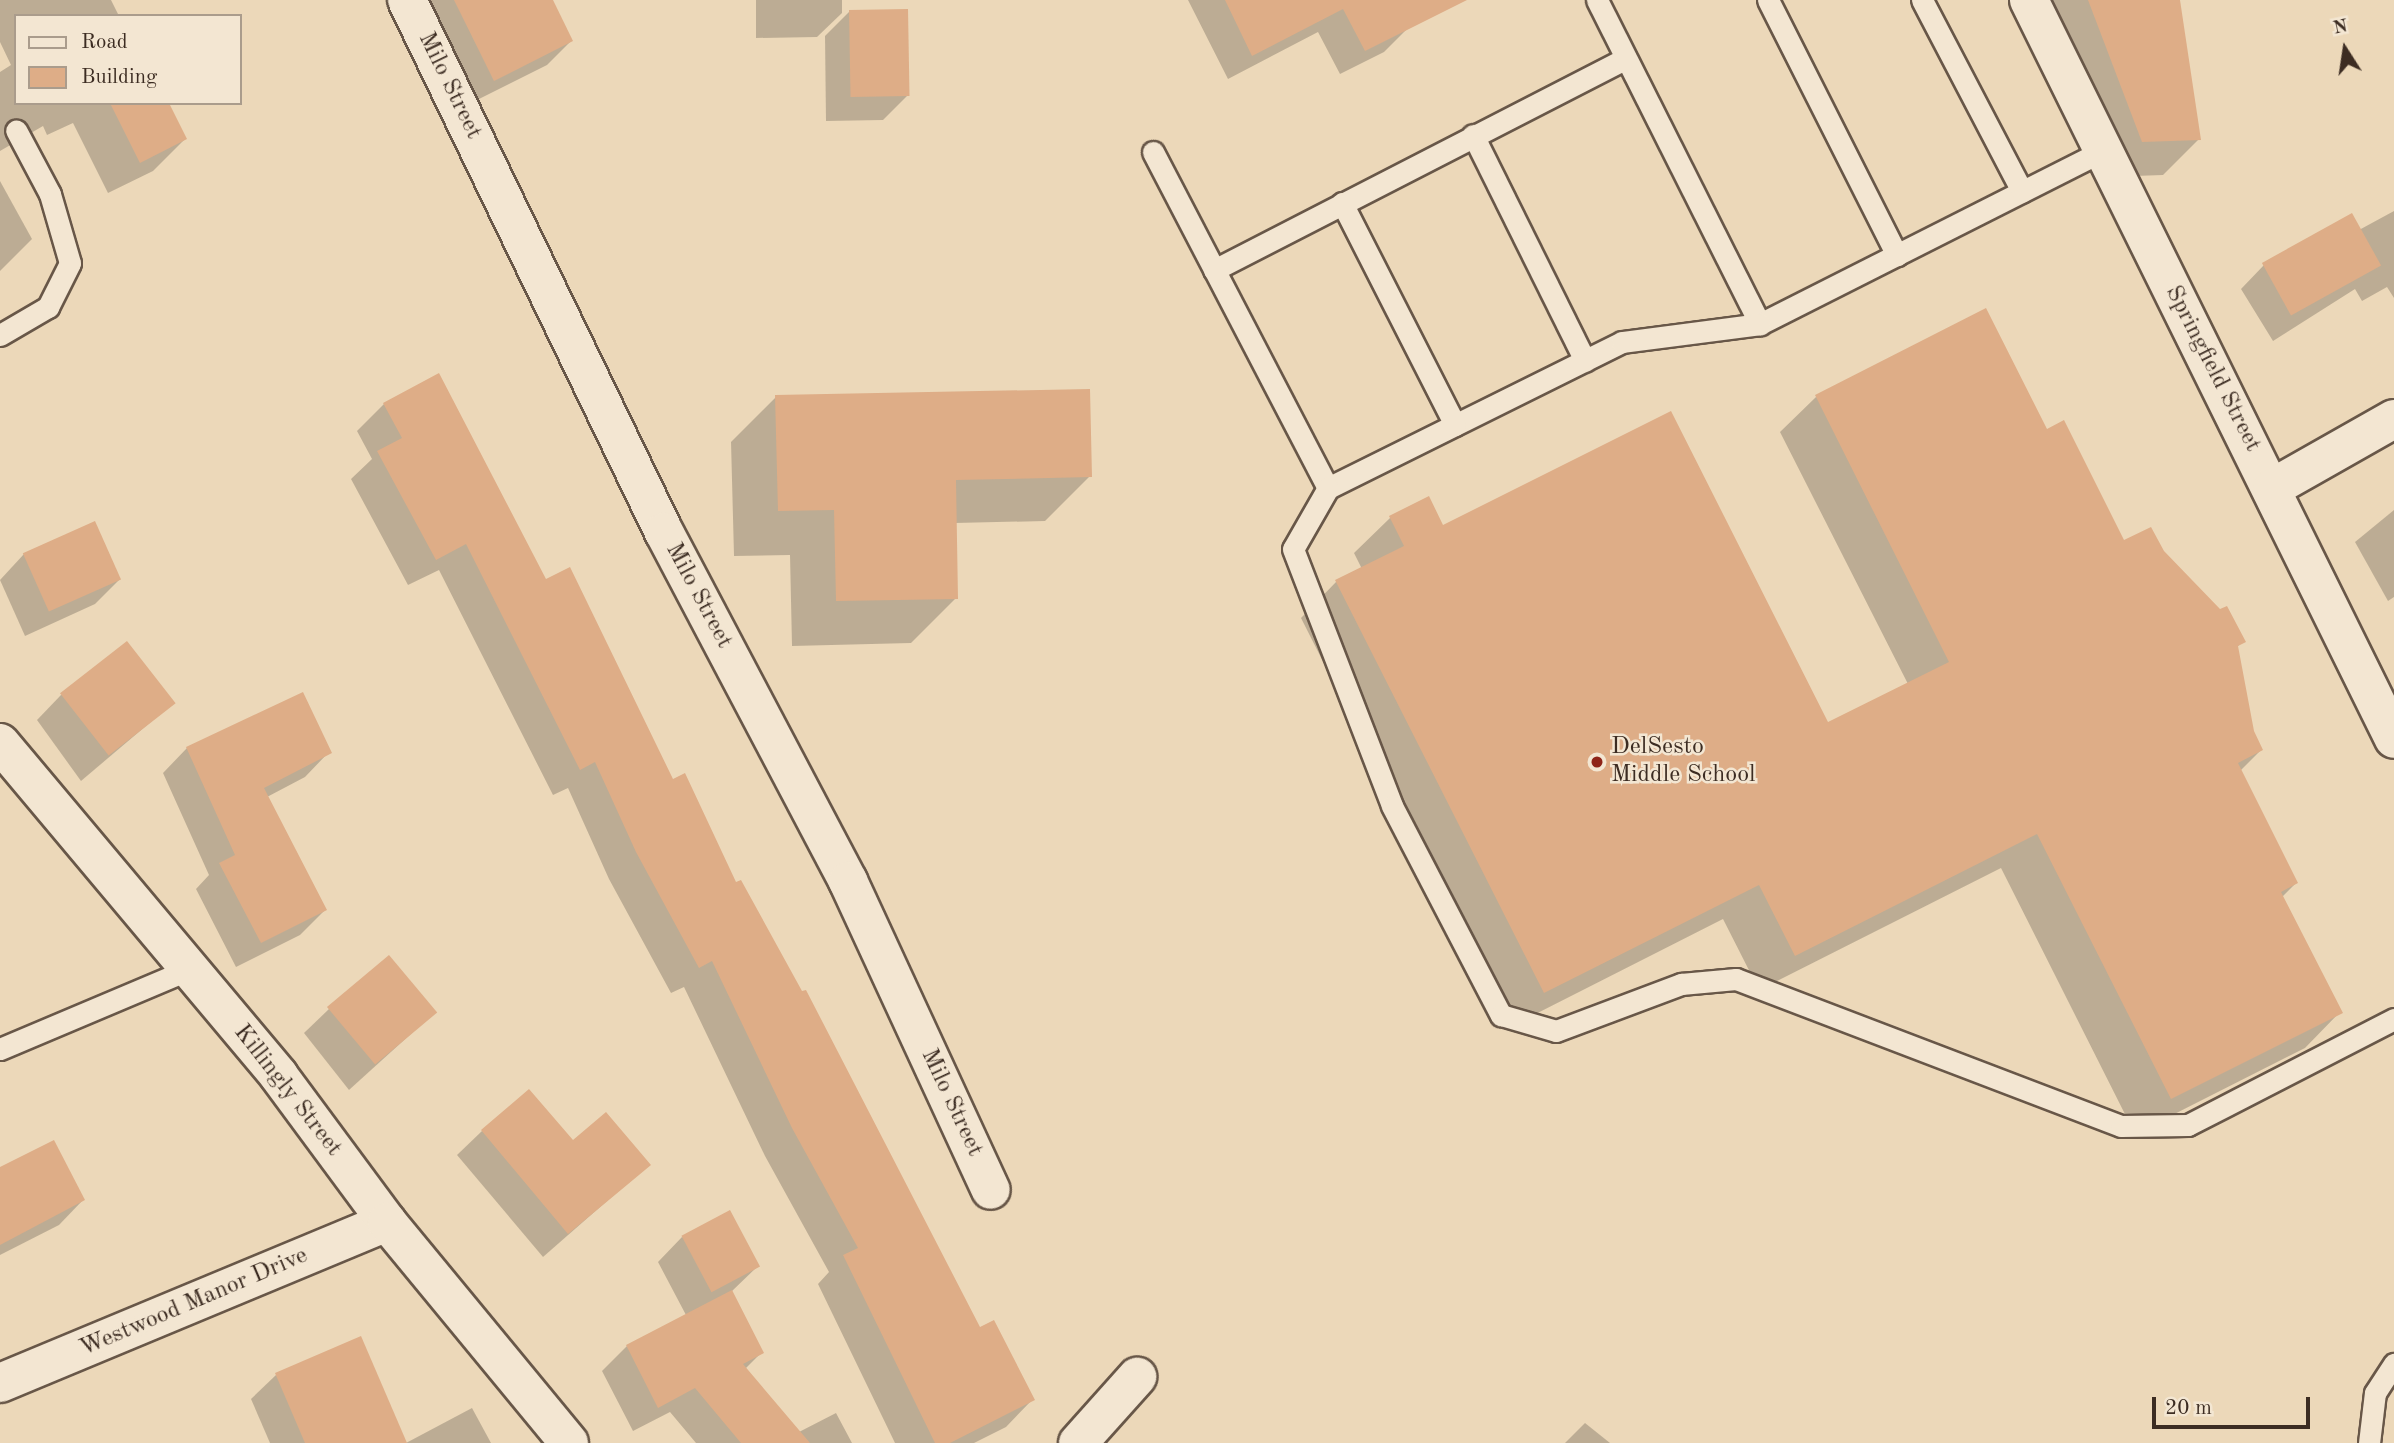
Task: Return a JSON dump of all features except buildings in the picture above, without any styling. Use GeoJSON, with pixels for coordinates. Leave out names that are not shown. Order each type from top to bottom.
{"type":"FeatureCollection","features":[{"type":"Feature","properties":{"kind":"street","name":"Milo Street"},"geometry":{"type":"LineString","coordinates":[[407,0],[664,532],[848,881],[991,1190]]}},
{"type":"Feature","properties":{"kind":"street","name":"Springfield Street"},"geometry":{"type":"LineString","coordinates":[[2029,0],[2394,739]]}},
{"type":"Feature","properties":{"kind":"street"},"geometry":{"type":"LineString","coordinates":[[2272,488],[2394,419]]}},
{"type":"Feature","properties":{"kind":"street","name":"Killingly Street"},"geometry":{"type":"LineString","coordinates":[[0,743],[279,1076],[387,1222],[569,1443]]}},
{"type":"Feature","properties":{"kind":"street","name":"Westwood Manor Drive"},"geometry":{"type":"LineString","coordinates":[[0,1383],[387,1222]]}},
{"type":"Feature","properties":{"kind":"street"},"geometry":{"type":"LineString","coordinates":[[1078,1443],[1137,1377]]}},
{"type":"Feature","properties":{"kind":"lane"},"geometry":{"type":"LineString","coordinates":[[1597,0],[1760,324]]}},
{"type":"Feature","properties":{"kind":"lane"},"geometry":{"type":"LineString","coordinates":[[1768,0],[1897,255]]}},
{"type":"Feature","properties":{"kind":"lane"},"geometry":{"type":"LineString","coordinates":[[1922,0],[2022,191]]}},
{"type":"Feature","properties":{"kind":"lane"},"geometry":{"type":"LineString","coordinates":[[1214,270],[1626,58]]}},
{"type":"Feature","properties":{"kind":"lane"},"geometry":{"type":"LineString","coordinates":[[0,335],[48,307],[70,263],[50,194],[16,130]]}},
{"type":"Feature","properties":{"kind":"lane"},"geometry":{"type":"LineString","coordinates":[[1473,135],[1585,361]]}},
{"type":"Feature","properties":{"kind":"lane"},"geometry":{"type":"LineString","coordinates":[[2105,150],[1760,324],[1622,342],[1328,488],[1293,549],[1392,806],[1501,1015],[1556,1031],[1681,984],[1736,979],[2121,1126],[2188,1125],[2394,1019]]}},
{"type":"Feature","properties":{"kind":"lane"},"geometry":{"type":"LineString","coordinates":[[1153,152],[1328,488]]}},
{"type":"Feature","properties":{"kind":"lane"},"geometry":{"type":"LineString","coordinates":[[1342,203],[1455,425]]}},
{"type":"Feature","properties":{"kind":"lane"},"geometry":{"type":"LineString","coordinates":[[0,1049],[189,969]]}},
{"type":"Feature","properties":{"kind":"lane"},"geometry":{"type":"LineString","coordinates":[[2369,1443],[2375,1393],[2394,1364]]}},
{"type":"Feature","properties":{"kind":"place","name":"DelSesto Middle School"},"geometry":{"type":"Point","coordinates":[1597,762]}}]}
